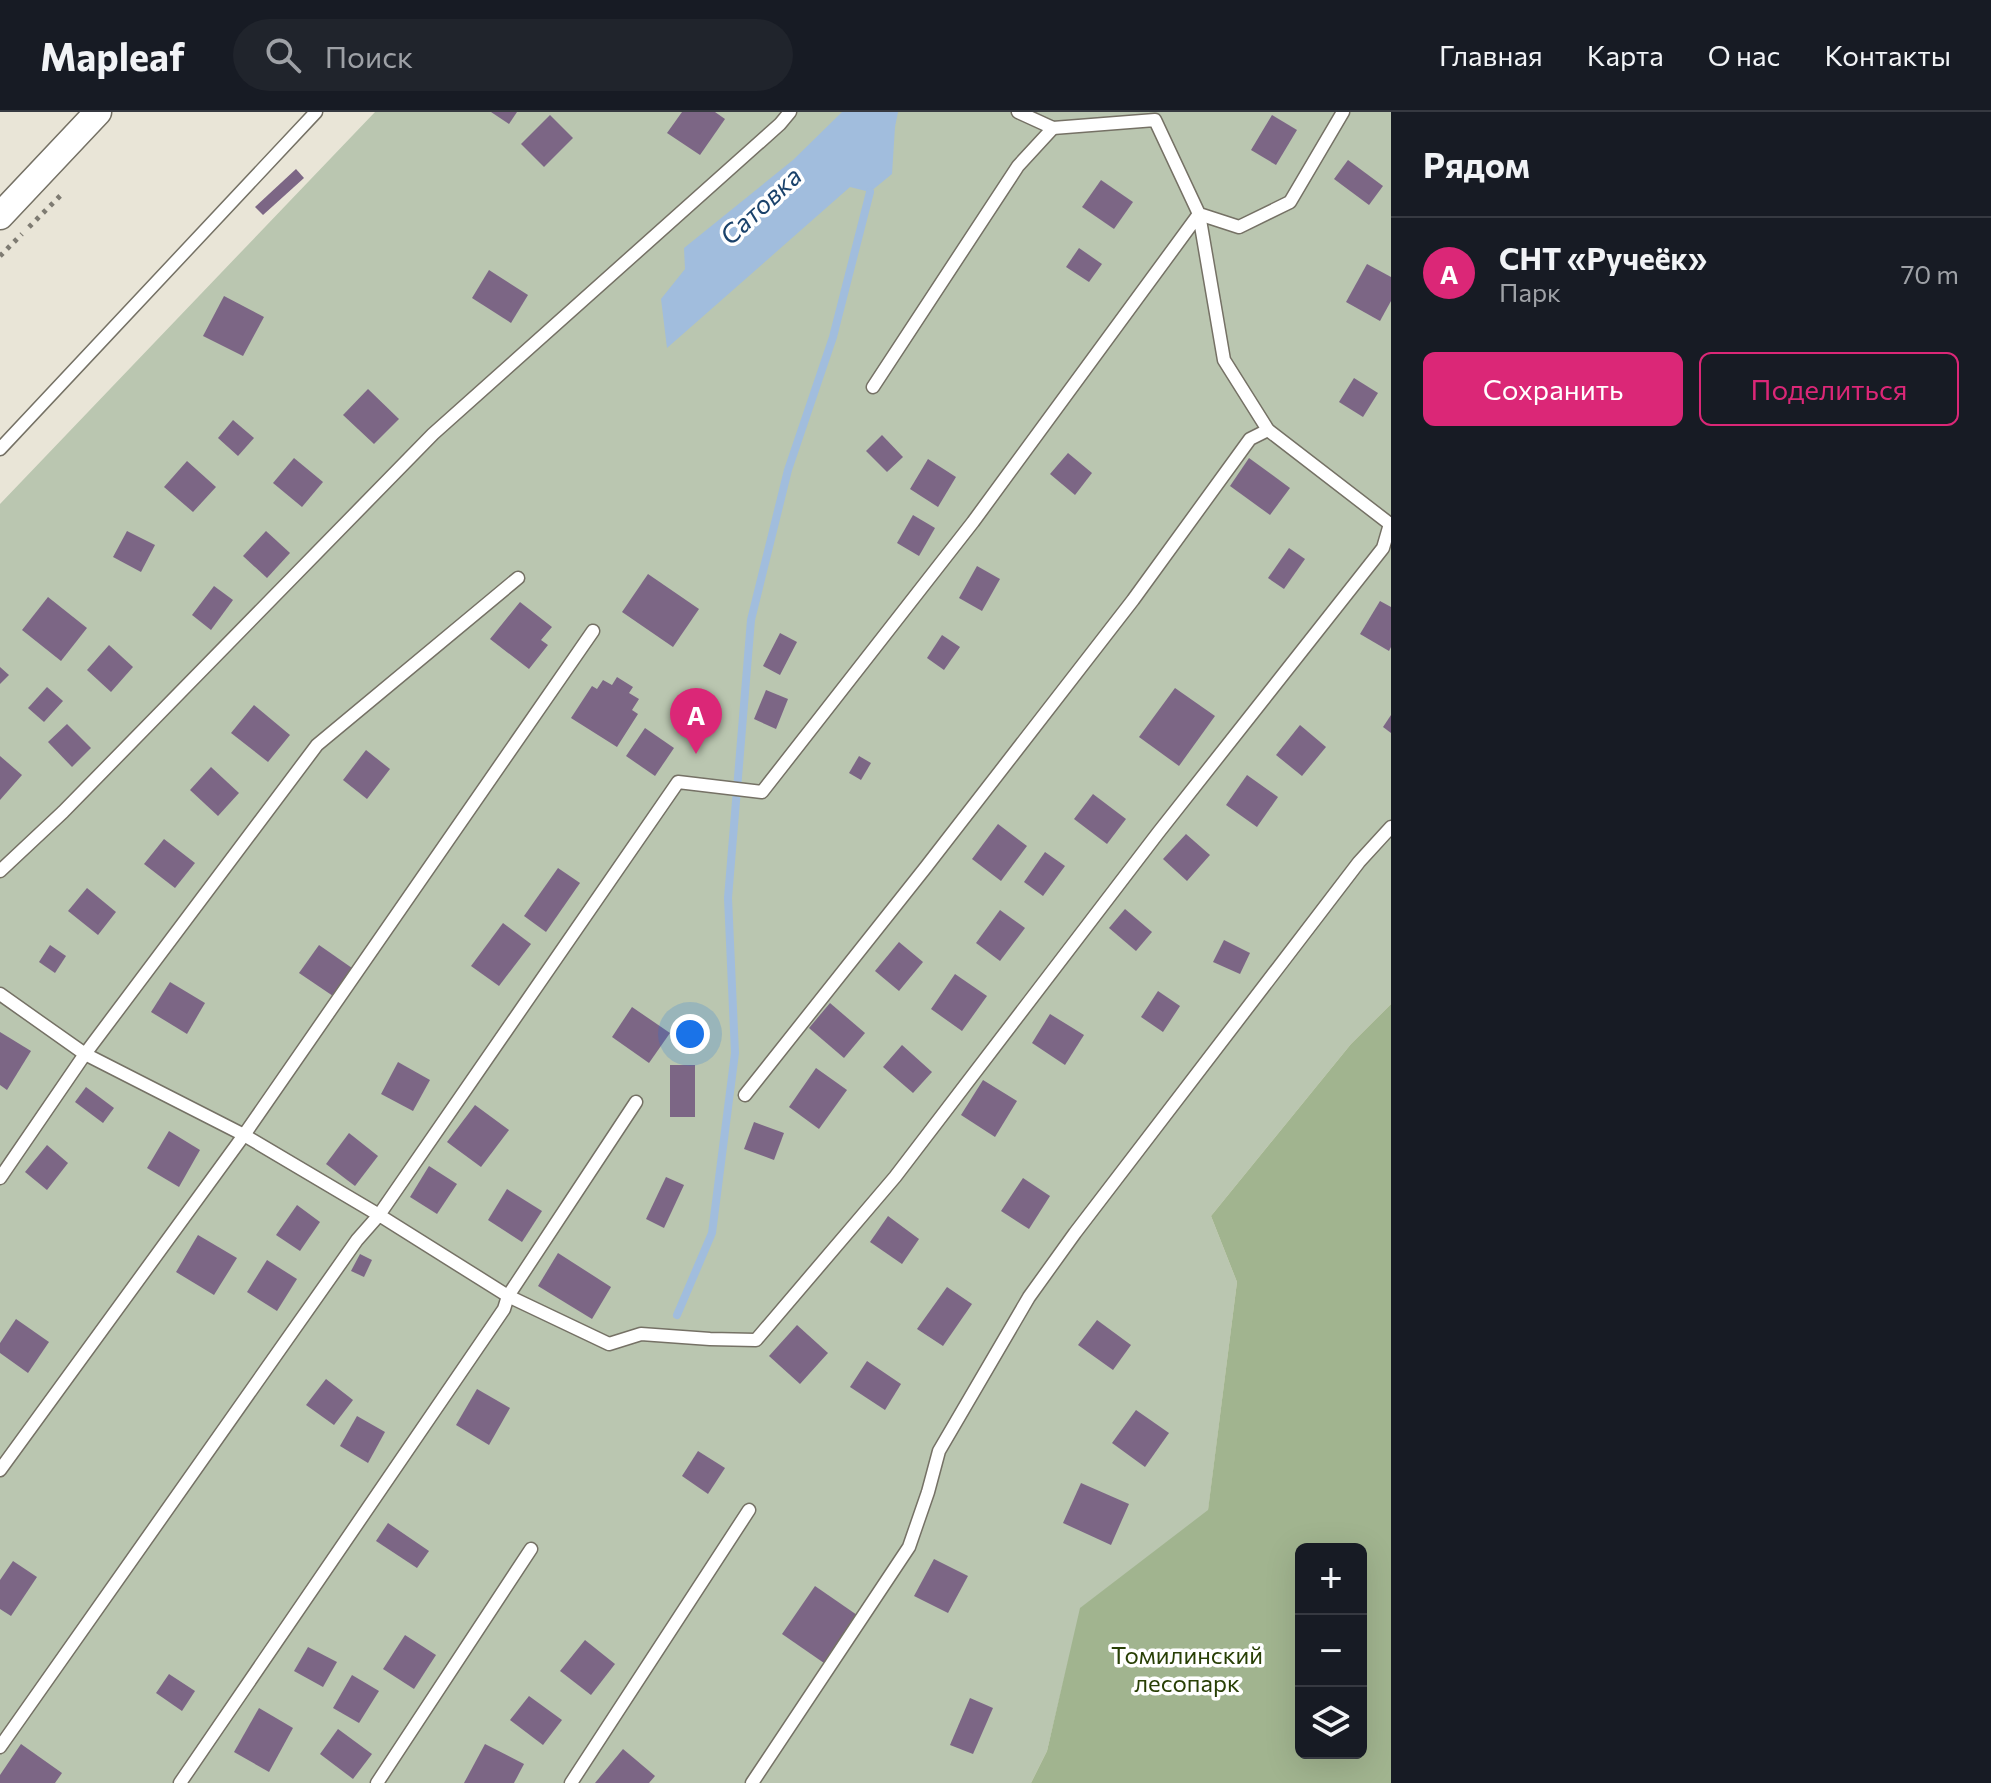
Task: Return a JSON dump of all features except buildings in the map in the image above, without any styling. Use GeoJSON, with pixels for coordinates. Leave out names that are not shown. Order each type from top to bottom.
{"type":"FeatureCollection","features":[{"type":"Feature","properties":{"kind":"street"},"geometry":{"type":"LineString","coordinates":[[0,216],[98,112]]}},
{"type":"Feature","properties":{"kind":"lane"},"geometry":{"type":"LineString","coordinates":[[0,449],[316,112]]}},
{"type":"Feature","properties":{"kind":"lane"},"geometry":{"type":"LineString","coordinates":[[0,871],[63,812],[433,434],[790,112]]}},
{"type":"Feature","properties":{"kind":"lane"},"geometry":{"type":"LineString","coordinates":[[0,994],[85,1054],[244,1135],[508,1296],[609,1344],[641,1334],[756,1340],[895,1177],[1158,833],[1383,548],[1391,525],[1268,430],[1224,360],[1199,214],[1155,120],[1053,128],[1018,112]]}},
{"type":"Feature","properties":{"kind":"lane"},"geometry":{"type":"LineString","coordinates":[[1199,214],[1239,227],[1290,202],[1343,112]]}},
{"type":"Feature","properties":{"kind":"lane"},"geometry":{"type":"LineString","coordinates":[[873,387],[1018,166],[1053,128]]}},
{"type":"Feature","properties":{"kind":"lane"},"geometry":{"type":"LineString","coordinates":[[0,1747],[357,1240],[379,1215],[678,782],[762,792],[973,522],[1199,214]]}},
{"type":"Feature","properties":{"kind":"lane"},"geometry":{"type":"LineString","coordinates":[[745,1095],[1133,600],[1250,439],[1268,430]]}},
{"type":"Feature","properties":{"kind":"lane"},"geometry":{"type":"LineString","coordinates":[[0,1178],[85,1054],[317,745],[518,578]]}},
{"type":"Feature","properties":{"kind":"lane"},"geometry":{"type":"LineString","coordinates":[[0,1470],[244,1135],[593,631]]}},
{"type":"Feature","properties":{"kind":"lane"},"geometry":{"type":"LineString","coordinates":[[752,1783],[909,1547],[939,1451],[1029,1297],[1349,874],[1391,827]]}},
{"type":"Feature","properties":{"kind":"lane"},"geometry":{"type":"LineString","coordinates":[[180,1783],[504,1309],[508,1296],[636,1102]]}},
{"type":"Feature","properties":{"kind":"lane"},"geometry":{"type":"LineString","coordinates":[[571,1783],[749,1510]]}},
{"type":"Feature","properties":{"kind":"lane"},"geometry":{"type":"LineString","coordinates":[[377,1783],[531,1549]]}},
{"type":"Feature","properties":{"kind":"path"},"geometry":{"type":"LineString","coordinates":[[0,256],[63,193]]}},
{"type":"Feature","properties":{"kind":"green space"},"geometry":{"type":"Polygon","coordinates":[[[375,112],[1391,112],[1391,1004],[1351,1044],[1211,1216],[1237,1282],[1208,1511],[1081,1608],[1047,1751],[1031,1783],[0,1783],[0,504],[375,112]]]}},
{"type":"Feature","properties":{"kind":"green space","name":"Томилинский лесопарк"},"geometry":{"type":"Polygon","coordinates":[[[1391,1004],[1391,1783],[1031,1783],[1047,1751],[1080,1608],[1208,1510],[1237,1282],[1211,1216],[1351,1044],[1391,1004]]]}},
{"type":"Feature","properties":{"kind":"water","name":"Сатовка"},"geometry":{"type":"Polygon","coordinates":[[[842,112],[898,112],[892,174],[870,192],[850,187],[667,348],[661,299],[685,269],[684,248],[793,160],[842,112]]]}},
{"type":"Feature","properties":{"kind":"waterway"},"geometry":{"type":"LineString","coordinates":[[677,1315],[712,1233],[735,1053],[728,898],[751,620],[788,470],[833,337],[870,192]]}},
{"type":"Feature","properties":{"kind":"place","name":"СНТ «Ручеёк»"},"geometry":{"type":"Point","coordinates":[696,754]}}]}
